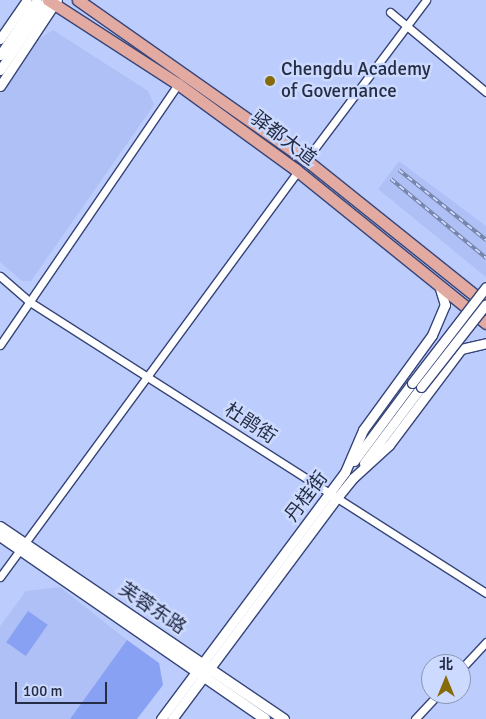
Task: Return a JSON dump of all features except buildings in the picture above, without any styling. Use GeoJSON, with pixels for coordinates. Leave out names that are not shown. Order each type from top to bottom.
{"type":"FeatureCollection","features":[{"type":"Feature","properties":{"kind":"main road","name":"驿都大道"},"geometry":{"type":"LineString","coordinates":[[78,0],[306,160],[486,304]]}},
{"type":"Feature","properties":{"kind":"main road","name":"驿都大道"},"geometry":{"type":"LineString","coordinates":[[51,1],[178,84],[298,171],[437,280],[486,322]]}},
{"type":"Feature","properties":{"kind":"main road","name":"芙蓉东路"},"geometry":{"type":"LineString","coordinates":[[0,527],[22,547]]}},
{"type":"Feature","properties":{"kind":"main road","name":"芙蓉东路"},"geometry":{"type":"LineString","coordinates":[[0,536],[22,547],[202,669],[284,719]]}},
{"type":"Feature","properties":{"kind":"main road","name":"芙蓉东路"},"geometry":{"type":"LineString","coordinates":[[202,669],[265,719]]}},
{"type":"Feature","properties":{"kind":"street"},"geometry":{"type":"LineString","coordinates":[[0,39],[27,0]]}},
{"type":"Feature","properties":{"kind":"street"},"geometry":{"type":"LineString","coordinates":[[0,55],[37,0]]}},
{"type":"Feature","properties":{"kind":"street"},"geometry":{"type":"LineString","coordinates":[[306,160],[426,0]]}},
{"type":"Feature","properties":{"kind":"street"},"geometry":{"type":"LineString","coordinates":[[0,70],[51,1]]}},
{"type":"Feature","properties":{"kind":"street"},"geometry":{"type":"LineString","coordinates":[[0,86],[51,1]]}},
{"type":"Feature","properties":{"kind":"street"},"geometry":{"type":"LineString","coordinates":[[390,12],[408,25],[486,92]]}},
{"type":"Feature","properties":{"kind":"street"},"geometry":{"type":"LineString","coordinates":[[0,345],[178,84]]}},
{"type":"Feature","properties":{"kind":"street"},"geometry":{"type":"LineString","coordinates":[[0,577],[145,376],[298,171]]}},
{"type":"Feature","properties":{"kind":"street","name":"杜鹃街"},"geometry":{"type":"LineString","coordinates":[[0,276],[30,302],[486,593]]}},
{"type":"Feature","properties":{"kind":"street","name":"丹桂街"},"geometry":{"type":"LineString","coordinates":[[349,475],[363,430],[432,334],[445,305],[437,280]]}},
{"type":"Feature","properties":{"kind":"street"},"geometry":{"type":"LineString","coordinates":[[349,475],[412,383],[486,287]]}},
{"type":"Feature","properties":{"kind":"street"},"geometry":{"type":"LineString","coordinates":[[349,475],[486,304]]}},
{"type":"Feature","properties":{"kind":"street","name":"丹桂街"},"geometry":{"type":"LineString","coordinates":[[161,719],[202,669],[349,475],[389,446],[461,349],[486,342]]}},
{"type":"Feature","properties":{"kind":"street"},"geometry":{"type":"LineString","coordinates":[[471,658],[486,642]]}},
{"type":"Feature","properties":{"kind":"street","name":"丹桂街"},"geometry":{"type":"LineString","coordinates":[[172,719],[202,669]]}},
{"type":"Feature","properties":{"kind":"street"},"geometry":{"type":"LineString","coordinates":[[415,719],[429,704]]}},
{"type":"Feature","properties":{"kind":"shaded area"},"geometry":{"type":"Polygon","coordinates":[[[53,30],[148,91],[154,105],[31,281],[22,281],[0,262],[0,92],[31,44],[53,30]]]}},
{"type":"Feature","properties":{"kind":"shaded area"},"geometry":{"type":"Polygon","coordinates":[[[399,161],[486,226],[486,277],[378,189],[399,161]]]}},
{"type":"Feature","properties":{"kind":"shaded area"},"geometry":{"type":"Polygon","coordinates":[[[60,587],[127,640],[70,719],[0,719],[0,626],[26,591],[60,587]]]}},
{"type":"Feature","properties":{"kind":"shaded area"},"geometry":{"type":"Polygon","coordinates":[[[28,611],[48,625],[26,656],[6,642],[28,611]]]}},
{"type":"Feature","properties":{"kind":"shaded area"},"geometry":{"type":"Polygon","coordinates":[[[127,640],[159,663],[163,685],[137,719],[70,719],[127,640]]]}},
{"type":"Feature","properties":{"kind":"railway"},"geometry":{"type":"LineString","coordinates":[[399,170],[486,240]]}},
{"type":"Feature","properties":{"kind":"railway"},"geometry":{"type":"LineString","coordinates":[[391,179],[486,258]]}},
{"type":"Feature","properties":{"kind":"place","name":"Chengdu Academy of Governance"},"geometry":{"type":"Point","coordinates":[270,81]}}]}
